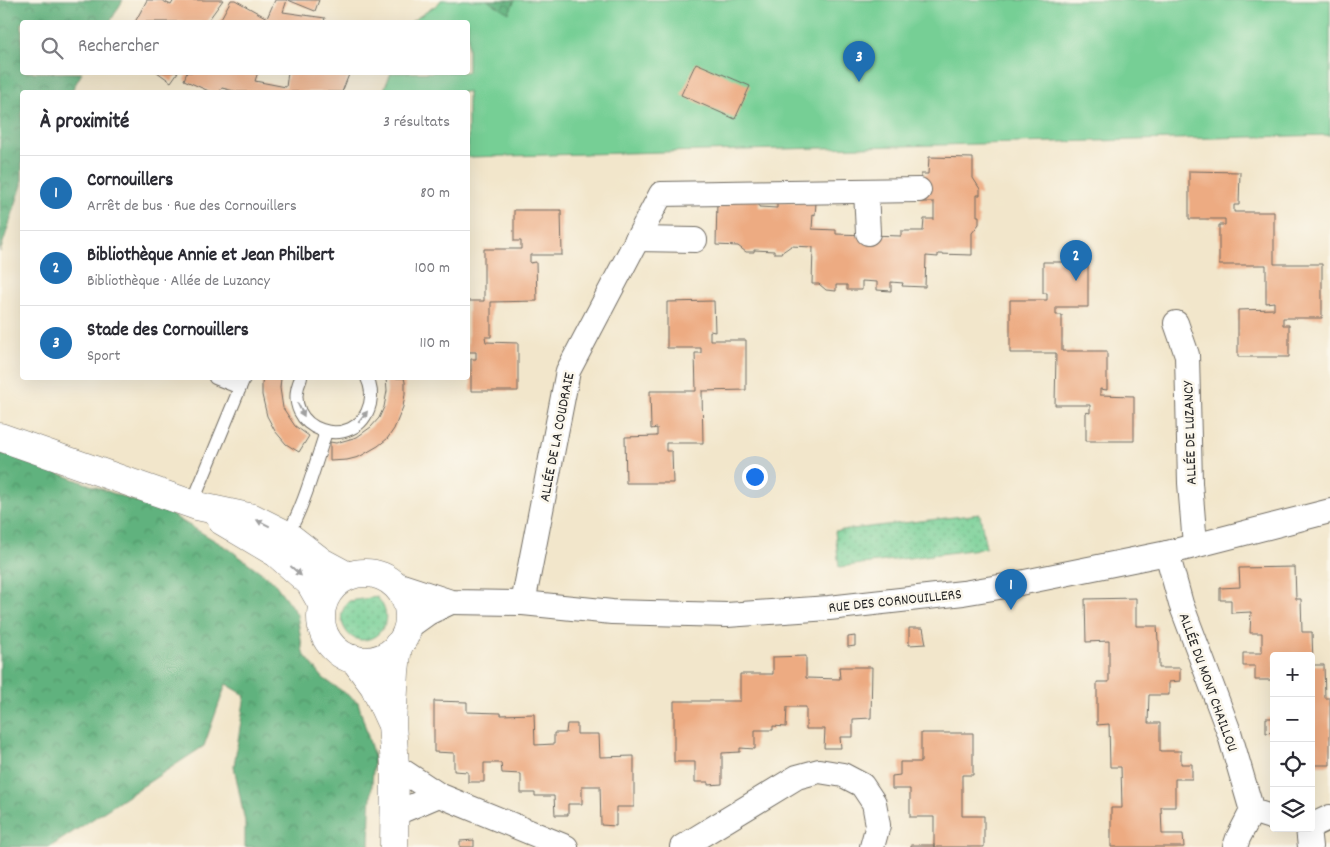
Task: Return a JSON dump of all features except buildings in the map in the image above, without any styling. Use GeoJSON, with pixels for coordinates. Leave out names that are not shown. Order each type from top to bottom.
{"type":"FeatureCollection","features":[{"type":"Feature","properties":{"kind":"main road"},"geometry":{"type":"LineString","coordinates":[[0,437],[194,505],[253,518],[281,544],[310,583],[322,604]]}},
{"type":"Feature","properties":{"kind":"main road"},"geometry":{"type":"LineString","coordinates":[[281,544],[348,576]]}},
{"type":"Feature","properties":{"kind":"main road"},"geometry":{"type":"LineString","coordinates":[[394,847],[392,724],[394,672],[403,636],[408,616],[407,604],[393,583],[383,577],[360,573],[348,576],[337,582],[328,592],[322,604],[323,632],[330,644],[341,654],[354,659],[378,658],[389,653],[403,636]]}},
{"type":"Feature","properties":{"kind":"main road"},"geometry":{"type":"LineString","coordinates":[[354,659],[374,686],[392,724]]}},
{"type":"Feature","properties":{"kind":"street"},"geometry":{"type":"LineString","coordinates":[[868,233],[866,191],[919,190]]}},
{"type":"Feature","properties":{"kind":"street","name":"ALLÉE DE LA COUDRAIE"},"geometry":{"type":"LineString","coordinates":[[523,603],[568,371],[661,194],[866,191]]}},
{"type":"Feature","properties":{"kind":"street"},"geometry":{"type":"LineString","coordinates":[[637,240],[695,240]]}},
{"type":"Feature","properties":{"kind":"street","name":"ALLÉE DE LUZANCY"},"geometry":{"type":"LineString","coordinates":[[1176,323],[1187,355],[1190,483],[1196,545]]}},
{"type":"Feature","properties":{"kind":"street","name":"RUE DES CORNOUILLERS"},"geometry":{"type":"LineString","coordinates":[[393,583],[451,602],[523,603],[612,612],[727,615],[828,608],[989,589],[1167,553],[1330,511]]}},
{"type":"Feature","properties":{"kind":"street","name":"ALLÉE DU MONT CHAILLOU"},"geometry":{"type":"LineString","coordinates":[[1167,553],[1182,604],[1229,732],[1263,814],[1238,838],[1235,847]]}},
{"type":"Feature","properties":{"kind":"street","name":"RUE DES CORNOUILLERS"},"geometry":{"type":"LineString","coordinates":[[403,636],[428,613],[451,602]]}},
{"type":"Feature","properties":{"kind":"street"},"geometry":{"type":"LineString","coordinates":[[394,766],[439,795],[566,847]]}},
{"type":"Feature","properties":{"kind":"street"},"geometry":{"type":"LineString","coordinates":[[682,847],[797,777],[819,770],[843,775],[862,785],[874,803],[878,825],[872,847]]}},
{"type":"Feature","properties":{"kind":"street"},"geometry":{"type":"LineString","coordinates":[[394,814],[439,795]]}},
{"type":"Feature","properties":{"kind":"street"},"geometry":{"type":"LineString","coordinates":[[1315,824],[1330,817]]}},
{"type":"Feature","properties":{"kind":"street"},"geometry":{"type":"LineString","coordinates":[[1308,832],[1310,847]]}},
{"type":"Feature","properties":{"kind":"lane"},"geometry":{"type":"LineString","coordinates":[[194,505],[242,383],[226,380]]}},
{"type":"Feature","properties":{"kind":"lane"},"geometry":{"type":"LineString","coordinates":[[300,380],[297,385],[296,395],[301,415],[312,425],[326,432],[346,430],[355,426],[363,419],[371,400],[371,390],[367,380]]}},
{"type":"Feature","properties":{"kind":"lane"},"geometry":{"type":"LineString","coordinates":[[281,544],[292,527],[307,490],[326,432]]}},
{"type":"Feature","properties":{"kind":"green space"},"geometry":{"type":"Polygon","coordinates":[[[0,0],[123,0],[111,20],[20,20],[20,75],[81,75],[72,90],[20,90],[20,191],[0,252],[0,0]]]}},
{"type":"Feature","properties":{"kind":"green space"},"geometry":{"type":"Polygon","coordinates":[[[441,0],[487,0],[509,13],[515,0],[1330,0],[1330,135],[470,157],[470,90],[384,90],[390,75],[470,75],[470,20],[414,20],[441,0]]]}},
{"type":"Feature","properties":{"kind":"green space"},"geometry":{"type":"Polygon","coordinates":[[[487,0],[515,0],[509,13],[487,0]]]}},
{"type":"Feature","properties":{"kind":"green space"},"geometry":{"type":"Polygon","coordinates":[[[0,452],[170,514],[229,549],[273,581],[297,614],[303,653],[323,678],[358,702],[374,757],[369,847],[245,847],[245,822],[234,766],[245,695],[226,684],[204,746],[50,847],[0,847],[0,452]]]}},
{"type":"Feature","properties":{"kind":"green space"},"geometry":{"type":"Polygon","coordinates":[[[980,514],[986,548],[839,567],[835,531],[980,514]]]}},
{"type":"Feature","properties":{"kind":"green space"},"geometry":{"type":"Polygon","coordinates":[[[377,597],[384,608],[386,619],[383,628],[376,635],[368,639],[359,640],[351,636],[344,627],[342,620],[343,610],[349,601],[377,597]]]}},
{"type":"Feature","properties":{"kind":"place","name":"Stade des Cornouillers"},"geometry":{"type":"Point","coordinates":[859,82]}},
{"type":"Feature","properties":{"kind":"place","name":"Bibliothèque Annie et Jean Philbert"},"geometry":{"type":"Point","coordinates":[1076,281]}},
{"type":"Feature","properties":{"kind":"place","name":"Cornouillers"},"geometry":{"type":"Point","coordinates":[1011,610]}}]}
